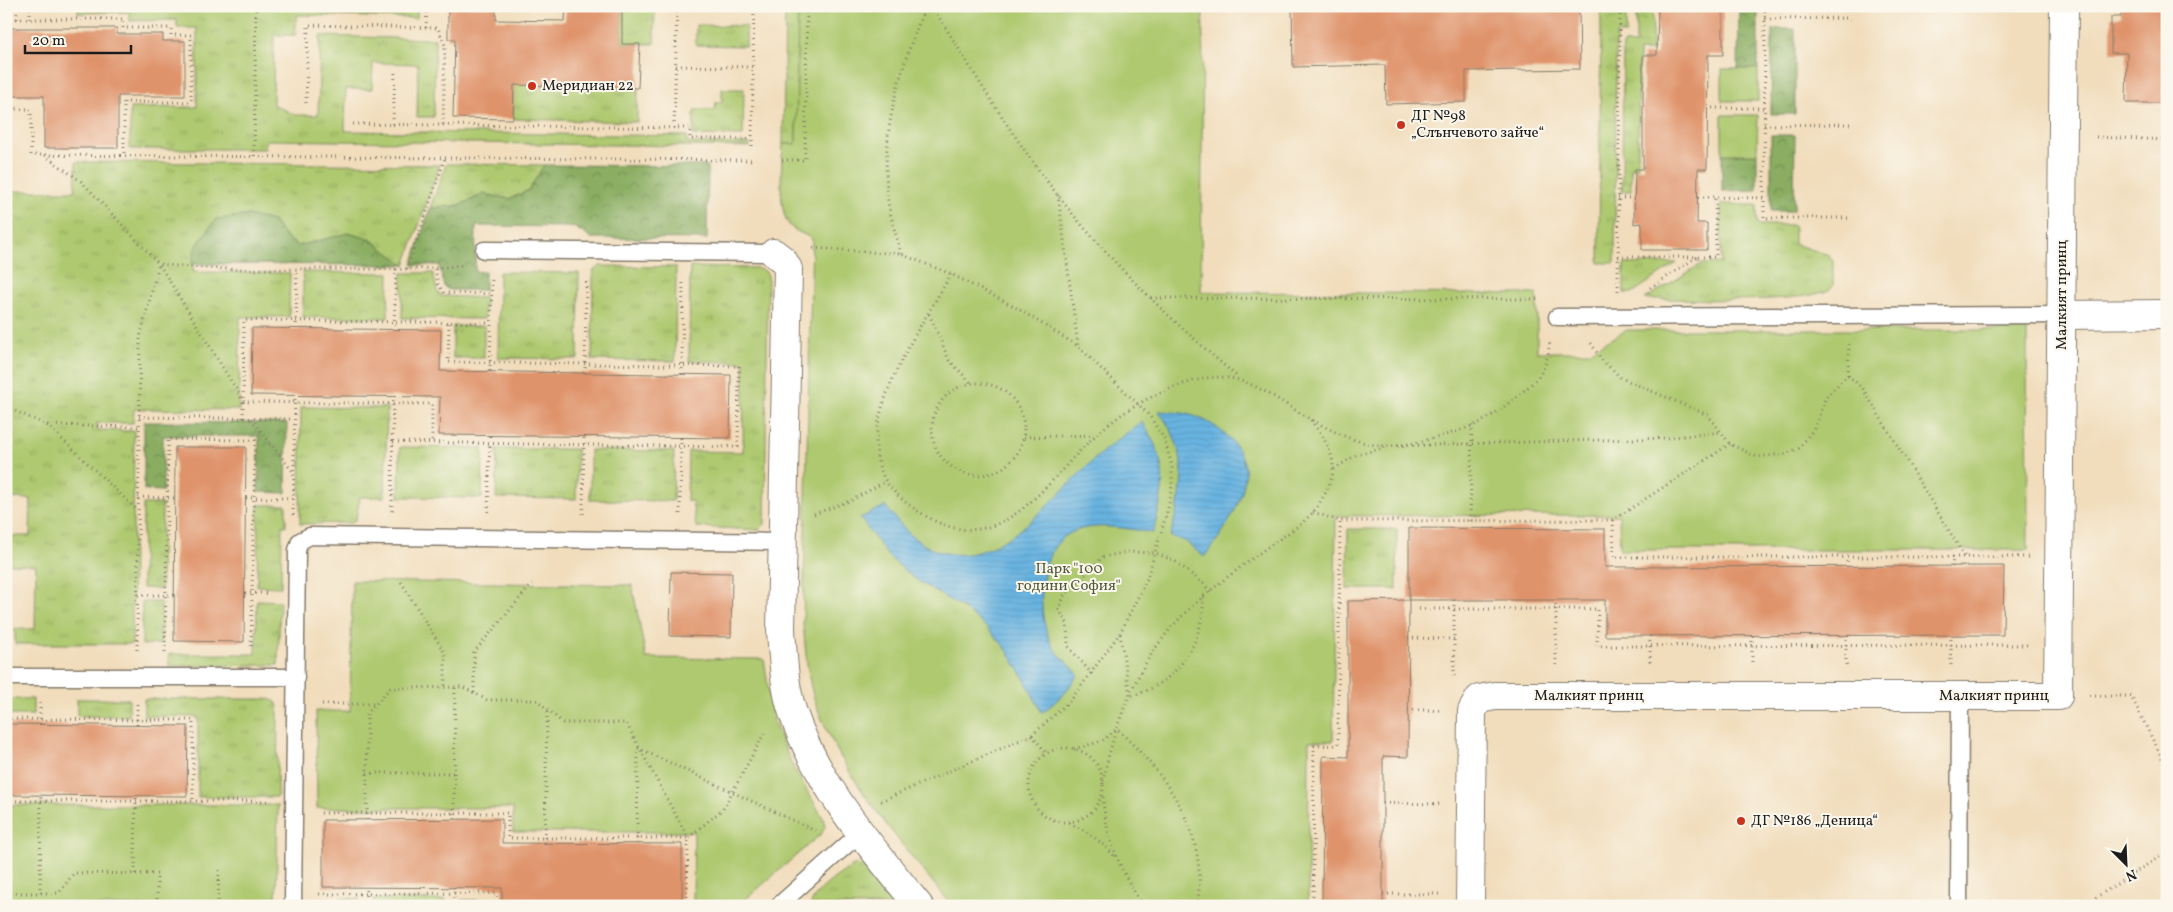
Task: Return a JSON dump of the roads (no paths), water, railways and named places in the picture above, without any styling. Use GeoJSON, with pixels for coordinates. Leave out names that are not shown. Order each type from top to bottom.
{"type":"FeatureCollection","features":[{"type":"Feature","properties":{"kind":"street","name":"Малкият принц"},"geometry":{"type":"LineString","coordinates":[[1470,900],[1472,711],[1479,699],[1494,696],[2058,696],[2064,6]]}},
{"type":"Feature","properties":{"kind":"street"},"geometry":{"type":"LineString","coordinates":[[774,253],[783,260],[788,269],[781,630],[785,674],[793,712],[806,744],[827,783],[860,833],[919,906]]}},
{"type":"Feature","properties":{"kind":"street"},"geometry":{"type":"LineString","coordinates":[[2061,314],[2167,314]]}},
{"type":"Feature","properties":{"kind":"lane"},"geometry":{"type":"LineString","coordinates":[[488,250],[774,253]]}},
{"type":"Feature","properties":{"kind":"lane"},"geometry":{"type":"LineString","coordinates":[[1557,317],[2061,314]]}},
{"type":"Feature","properties":{"kind":"lane"},"geometry":{"type":"LineString","coordinates":[[293,906],[297,550],[300,540],[310,536],[782,542]]}},
{"type":"Feature","properties":{"kind":"lane"},"geometry":{"type":"LineString","coordinates":[[6,677],[296,677]]}},
{"type":"Feature","properties":{"kind":"lane"},"geometry":{"type":"LineString","coordinates":[[1959,906],[1960,696]]}},
{"type":"Feature","properties":{"kind":"lane"},"geometry":{"type":"LineString","coordinates":[[778,906],[860,833]]}},
{"type":"Feature","properties":{"kind":"water"},"geometry":{"type":"Polygon","coordinates":[[[1159,411],[1193,416],[1216,427],[1235,445],[1245,467],[1243,490],[1235,511],[1204,557],[1185,541],[1170,536],[1179,501],[1182,472],[1176,443],[1159,411]]]}},
{"type":"Feature","properties":{"kind":"water"},"geometry":{"type":"Polygon","coordinates":[[[1142,422],[1151,437],[1161,463],[1162,488],[1153,533],[1116,527],[1099,527],[1083,529],[1069,534],[1057,544],[1048,559],[1043,580],[1042,604],[1044,620],[1054,648],[1078,675],[1064,694],[1042,713],[1005,647],[984,625],[964,609],[915,579],[888,556],[860,518],[885,506],[909,533],[926,546],[949,554],[971,554],[992,547],[1013,535],[1032,520],[1097,457],[1142,422]]]}},
{"type":"Feature","properties":{"kind":"place","name":"Меридиан 22"},"geometry":{"type":"Point","coordinates":[532,86]}},
{"type":"Feature","properties":{"kind":"place","name":"ДГ №98 „Слънчевото зайче“"},"geometry":{"type":"Point","coordinates":[1401,125]}},
{"type":"Feature","properties":{"kind":"place","name":"ДГ №186 „Деница“"},"geometry":{"type":"Point","coordinates":[1741,821]}},
{"type":"Feature","properties":{"kind":"park label","name":"Парк \"100 години София\""},"geometry":{"type":"Point","coordinates":[1069,578]}}]}
